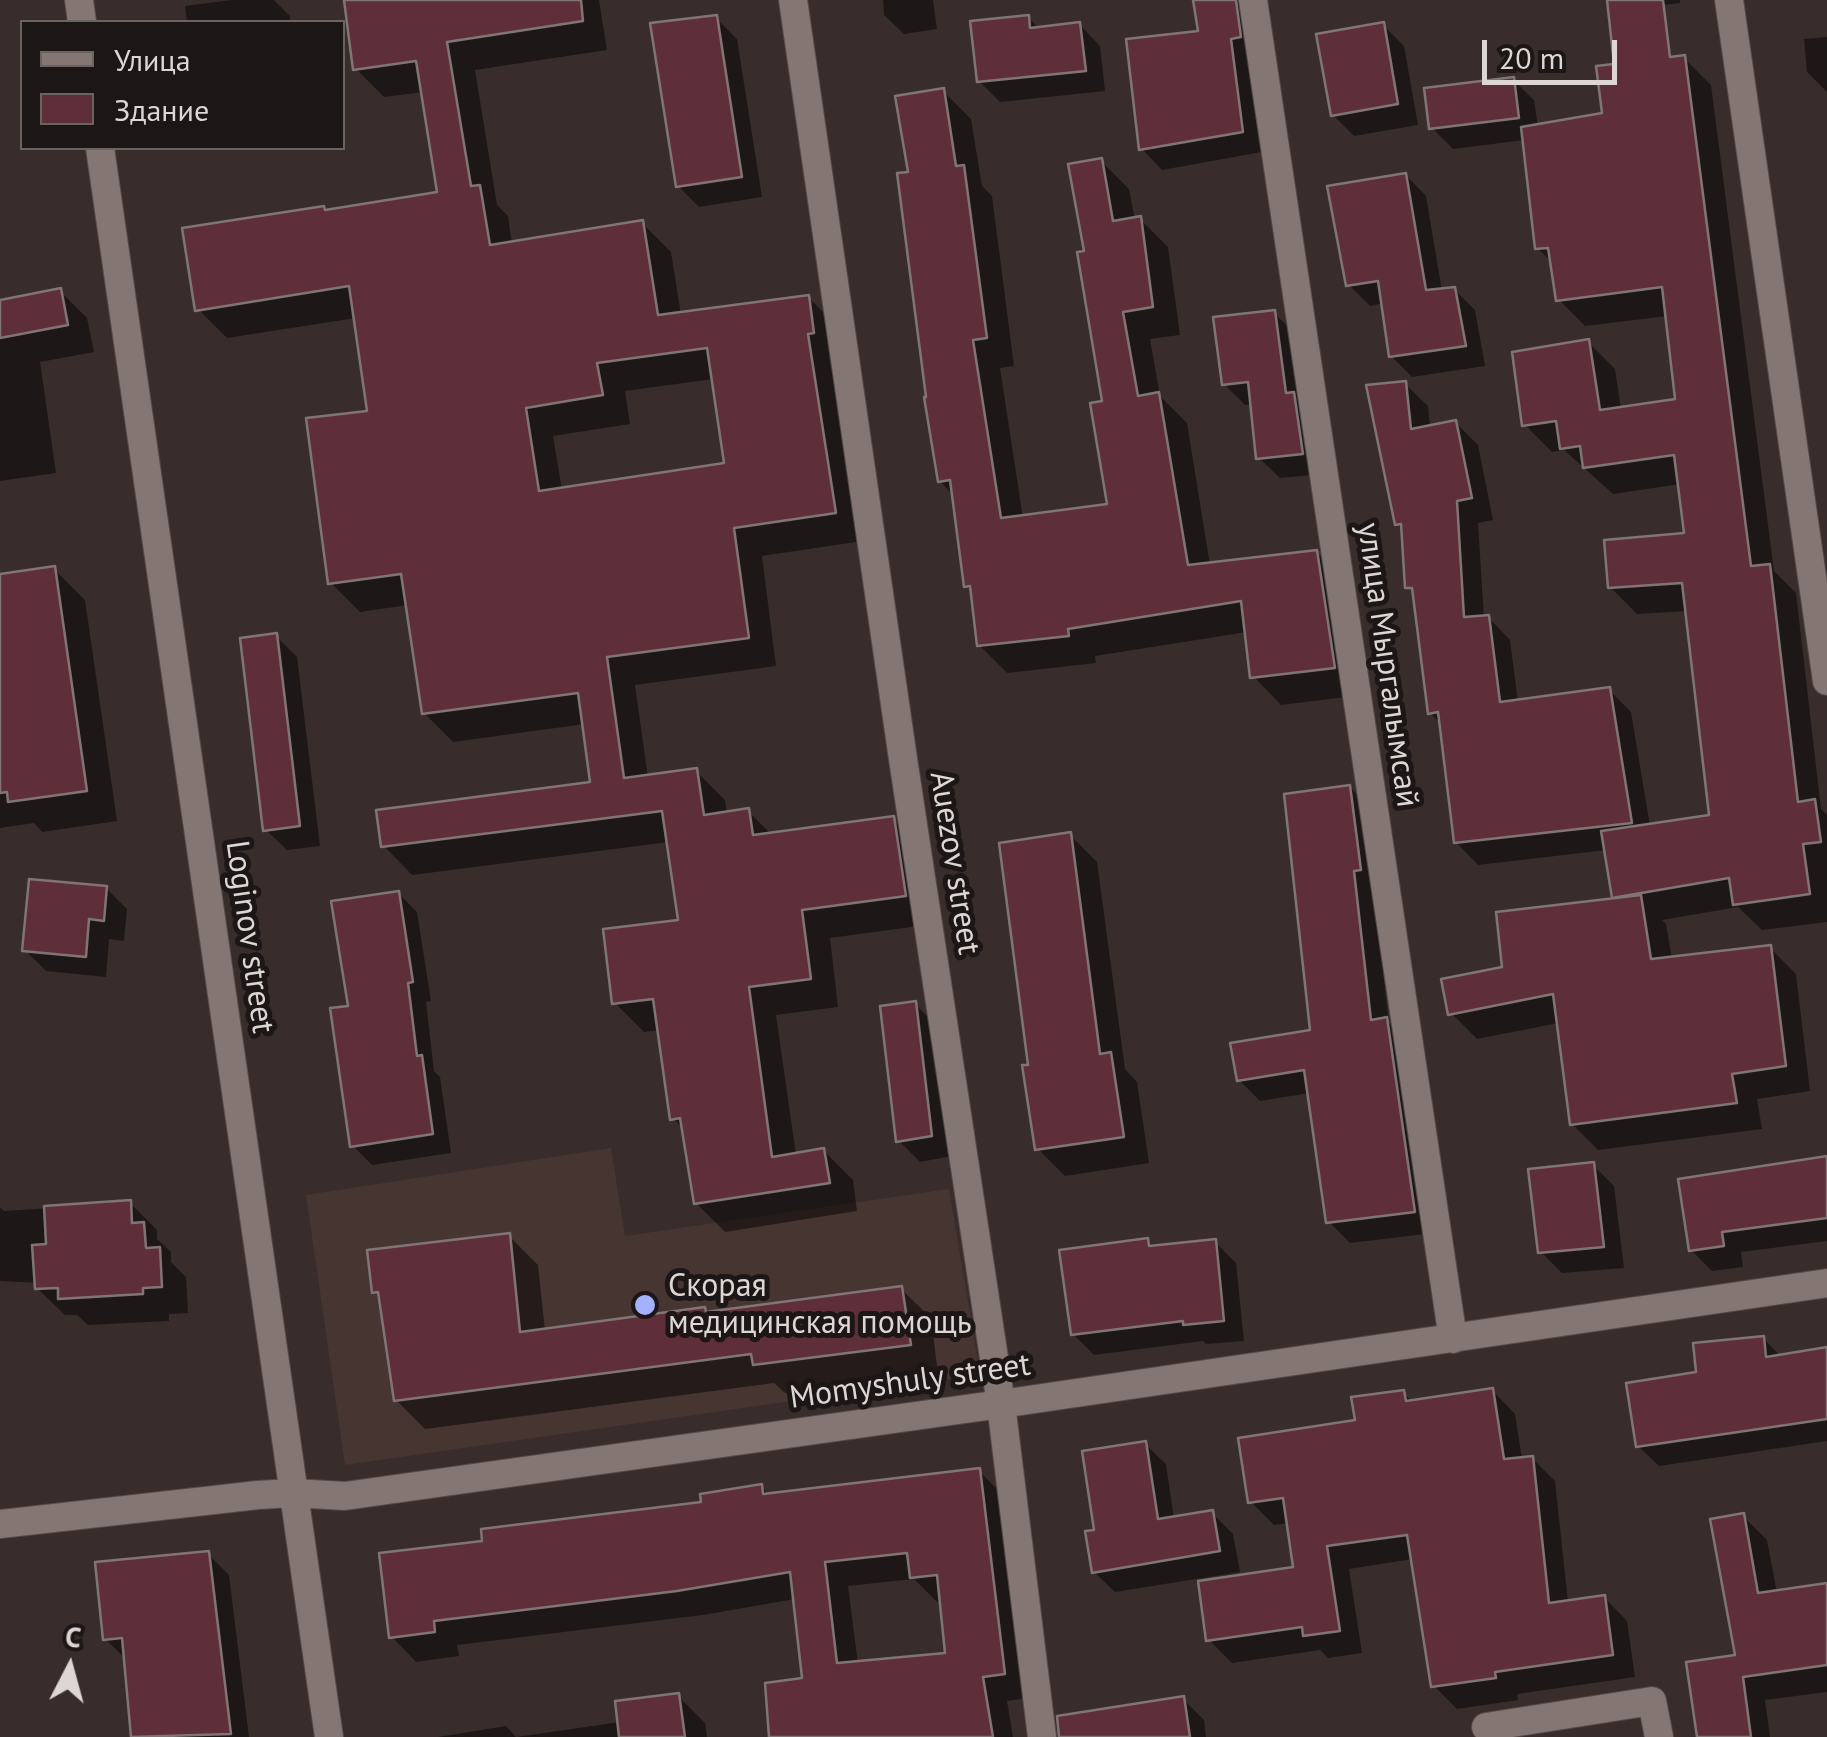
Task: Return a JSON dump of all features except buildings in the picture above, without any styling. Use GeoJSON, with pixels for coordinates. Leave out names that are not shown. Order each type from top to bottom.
{"type":"FeatureCollection","features":[{"type":"Feature","properties":{"kind":"street","name":"Auezov street"},"geometry":{"type":"LineString","coordinates":[[793,0],[1001,1404],[1042,1737]]}},
{"type":"Feature","properties":{"kind":"street","name":"улица Мыргалымсай"},"geometry":{"type":"LineString","coordinates":[[1253,0],[1453,1340]]}},
{"type":"Feature","properties":{"kind":"street"},"geometry":{"type":"LineString","coordinates":[[1729,0],[1827,682]]}},
{"type":"Feature","properties":{"kind":"street","name":"Loginov street"},"geometry":{"type":"LineString","coordinates":[[100,150],[329,1737]]}},
{"type":"Feature","properties":{"kind":"street","name":"Momyshuly street"},"geometry":{"type":"LineString","coordinates":[[0,1524],[293,1493],[345,1496],[1827,1284]]}},
{"type":"Feature","properties":{"kind":"street"},"geometry":{"type":"LineString","coordinates":[[1486,1726],[1652,1701],[1659,1737]]}},
{"type":"Feature","properties":{"kind":"shaded area","name":"Скорая медицинская помощь"},"geometry":{"type":"Polygon","coordinates":[[[611,1148],[625,1236],[949,1189],[980,1374],[345,1465],[306,1195],[611,1148]]]}},
{"type":"Feature","properties":{"kind":"place","name":"Скорая медицинская помощь"},"geometry":{"type":"Point","coordinates":[645,1305]}}]}
